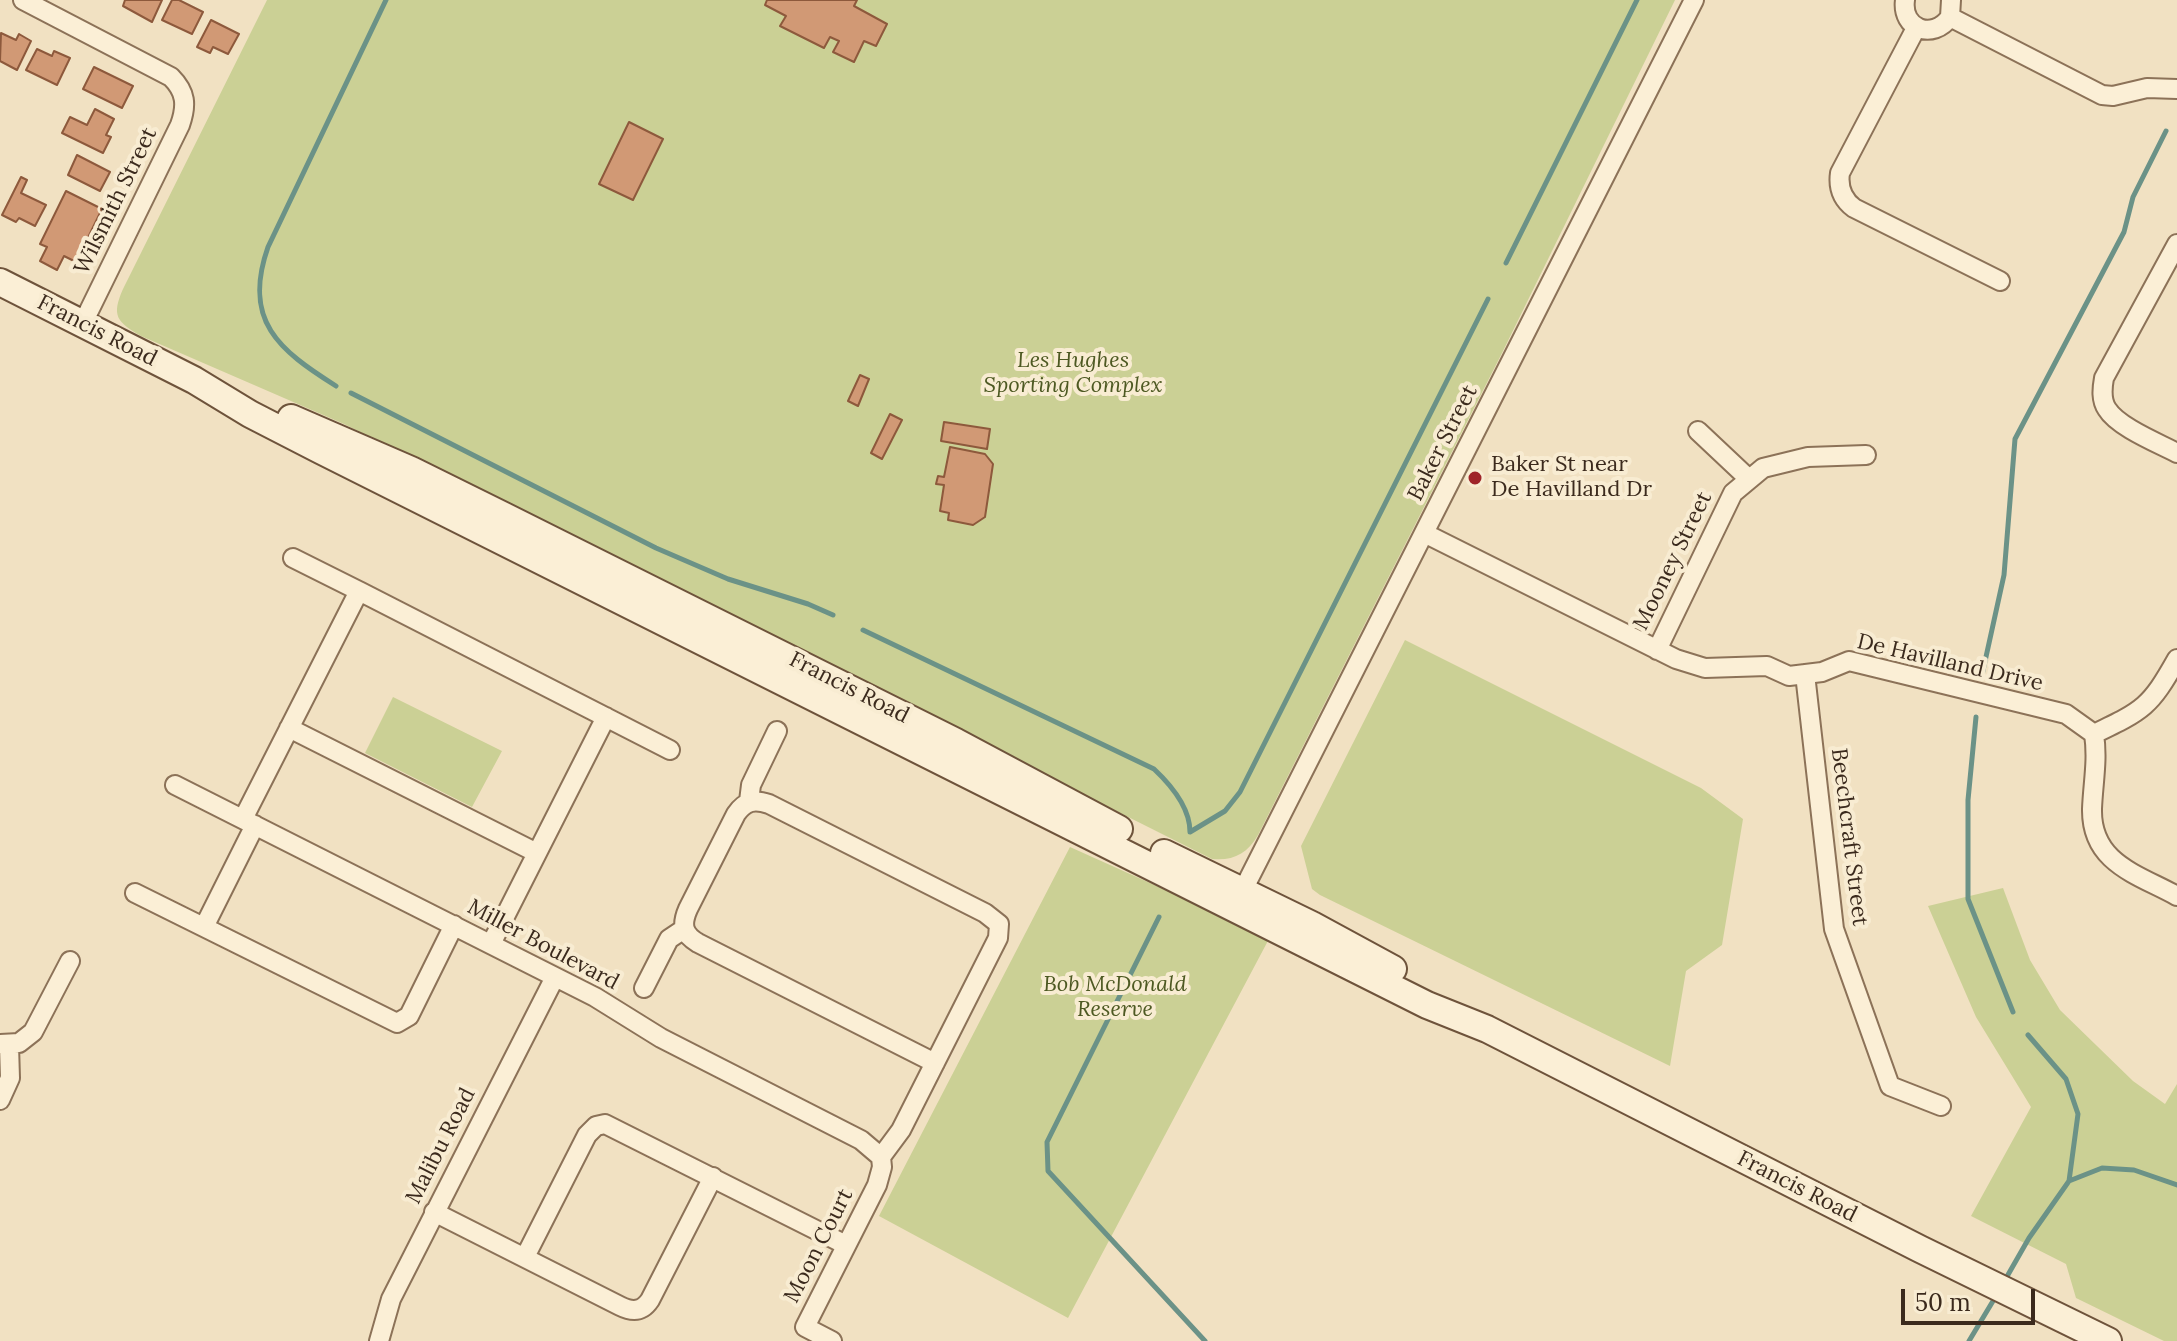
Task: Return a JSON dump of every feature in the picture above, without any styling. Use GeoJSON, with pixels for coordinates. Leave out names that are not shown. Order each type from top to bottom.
{"type":"FeatureCollection","features":[{"type":"Feature","properties":{"kind":"main road","name":"Francis Road"},"geometry":{"type":"LineString","coordinates":[[0,282],[194,380],[306,443],[1239,900],[1359,949],[1434,993],[1487,1029],[2108,1341]]}},
{"type":"Feature","properties":{"kind":"street","name":"Wilsmith Street"},"geometry":{"type":"LineString","coordinates":[[23,0],[171,77],[185,97],[186,109],[180,125],[83,323]]}},
{"type":"Feature","properties":{"kind":"street","name":"Baker Street"},"geometry":{"type":"LineString","coordinates":[[1239,900],[1694,0]]}},
{"type":"Feature","properties":{"kind":"street"},"geometry":{"type":"LineString","coordinates":[[1905,0],[1906,17],[1916,28],[1932,31],[1939,28],[1950,8],[2102,95],[2113,96],[2147,88],[2177,89]]}},
{"type":"Feature","properties":{"kind":"street"},"geometry":{"type":"LineString","coordinates":[[1916,28],[1840,173],[1842,195],[1854,208],[2000,281]]}},
{"type":"Feature","properties":{"kind":"street"},"geometry":{"type":"LineString","coordinates":[[2177,244],[2104,378],[2102,392],[2106,408],[2118,420],[2177,453]]}},
{"type":"Feature","properties":{"kind":"street"},"geometry":{"type":"LineString","coordinates":[[1698,431],[1749,479]]}},
{"type":"Feature","properties":{"kind":"street","name":"Mooney Street"},"geometry":{"type":"LineString","coordinates":[[1657,650],[1733,493],[1763,468],[1808,457],[1866,455]]}},
{"type":"Feature","properties":{"kind":"street","name":"De Havilland Drive"},"geometry":{"type":"LineString","coordinates":[[1424,533],[1657,650],[1705,668],[1767,666],[1789,676],[1822,672],[1849,661],[2066,714],[2094,734]]}},
{"type":"Feature","properties":{"kind":"street"},"geometry":{"type":"LineString","coordinates":[[293,558],[670,750]]}},
{"type":"Feature","properties":{"kind":"street"},"geometry":{"type":"LineString","coordinates":[[204,927],[289,728],[359,591]]}},
{"type":"Feature","properties":{"kind":"street"},"geometry":{"type":"LineString","coordinates":[[2177,659],[2160,689],[2142,710],[2094,734],[2097,757],[2092,812],[2096,841],[2114,862],[2177,896]]}},
{"type":"Feature","properties":{"kind":"street","name":"Beechcraft Street"},"geometry":{"type":"LineString","coordinates":[[1805,674],[1834,929],[1890,1086],[1941,1106]]}},
{"type":"Feature","properties":{"kind":"street"},"geometry":{"type":"LineString","coordinates":[[491,944],[606,717]]}},
{"type":"Feature","properties":{"kind":"street"},"geometry":{"type":"LineString","coordinates":[[289,728],[537,853]]}},
{"type":"Feature","properties":{"kind":"street"},"geometry":{"type":"LineString","coordinates":[[777,731],[751,785],[749,801],[736,814],[685,915],[684,929],[698,943],[935,1063]]}},
{"type":"Feature","properties":{"kind":"street","name":"Miller Boulevard"},"geometry":{"type":"LineString","coordinates":[[175,785],[595,997],[661,1038],[861,1140],[881,1157]]}},
{"type":"Feature","properties":{"kind":"street"},"geometry":{"type":"LineString","coordinates":[[749,801],[769,804],[997,921],[1000,931],[998,938],[898,1136],[881,1157]]}},
{"type":"Feature","properties":{"kind":"street"},"geometry":{"type":"LineString","coordinates":[[135,893],[397,1023],[409,1016],[454,925]]}},
{"type":"Feature","properties":{"kind":"street"},"geometry":{"type":"LineString","coordinates":[[644,988],[669,939],[684,929]]}},
{"type":"Feature","properties":{"kind":"street"},"geometry":{"type":"LineString","coordinates":[[0,1100],[10,1078],[4,1045],[24,1041],[33,1032],[70,961]]}},
{"type":"Feature","properties":{"kind":"street","name":"Malibu Road"},"geometry":{"type":"LineString","coordinates":[[379,1341],[381,1325],[391,1299],[555,977]]}},
{"type":"Feature","properties":{"kind":"street"},"geometry":{"type":"LineString","coordinates":[[525,1257],[585,1138],[596,1126],[609,1126],[846,1245]]}},
{"type":"Feature","properties":{"kind":"street","name":"Moon Court"},"geometry":{"type":"LineString","coordinates":[[832,1341],[805,1327],[880,1178],[881,1157]]}},
{"type":"Feature","properties":{"kind":"street"},"geometry":{"type":"LineString","coordinates":[[434,1212],[626,1309],[640,1310],[650,1300],[713,1177]]}},
{"type":"Feature","properties":{"kind":"green space","name":"Les Hughes Sporting Complex"},"geometry":{"type":"Polygon","coordinates":[[[267,0],[1675,0],[1502,353],[1258,835],[1249,847],[1233,857],[1212,859],[344,424],[126,327],[117,312],[123,289],[267,0]]]}},
{"type":"Feature","properties":{"kind":"green space"},"geometry":{"type":"Polygon","coordinates":[[[1405,640],[1701,788],[1743,819],[1722,945],[1686,971],[1670,1066],[1312,889],[1301,846],[1405,640]]]}},
{"type":"Feature","properties":{"kind":"green space"},"geometry":{"type":"Polygon","coordinates":[[[393,697],[502,751],[472,807],[365,753],[393,697]]]}},
{"type":"Feature","properties":{"kind":"green space","name":"Bob McDonald Reserve"},"geometry":{"type":"Polygon","coordinates":[[[1070,847],[1270,937],[1068,1318],[879,1216],[1070,847]]]}},
{"type":"Feature","properties":{"kind":"green space"},"geometry":{"type":"Polygon","coordinates":[[[2003,888],[2030,960],[2060,1010],[2133,1081],[2165,1104],[2177,1084],[2177,1341],[2164,1341],[2076,1298],[2066,1264],[1971,1216],[2031,1107],[1976,1017],[1928,906],[2003,888]]]}},
{"type":"Feature","properties":{"kind":"building"},"geometry":{"type":"Polygon","coordinates":[[[125,0],[162,0],[152,22],[123,6],[125,0]]]}},
{"type":"Feature","properties":{"kind":"building"},"geometry":{"type":"Polygon","coordinates":[[[172,0],[179,0],[203,12],[192,34],[162,20],[172,0]]]}},
{"type":"Feature","properties":{"kind":"building"},"geometry":{"type":"Polygon","coordinates":[[[767,0],[857,0],[854,6],[887,24],[876,46],[864,41],[854,62],[833,52],[839,41],[830,37],[824,48],[780,26],[786,16],[765,5],[767,0]]]}},
{"type":"Feature","properties":{"kind":"building"},"geometry":{"type":"Polygon","coordinates":[[[211,20],[239,34],[228,54],[213,47],[210,53],[197,47],[211,20]]]}},
{"type":"Feature","properties":{"kind":"building"},"geometry":{"type":"Polygon","coordinates":[[[1,33],[16,40],[19,34],[31,41],[17,70],[0,61],[1,33]]]}},
{"type":"Feature","properties":{"kind":"building"},"geometry":{"type":"Polygon","coordinates":[[[37,49],[52,56],[54,51],[70,58],[57,85],[26,70],[37,49]]]}},
{"type":"Feature","properties":{"kind":"building"},"geometry":{"type":"Polygon","coordinates":[[[94,67],[133,86],[122,108],[83,89],[94,67]]]}},
{"type":"Feature","properties":{"kind":"building"},"geometry":{"type":"Polygon","coordinates":[[[95,109],[114,119],[106,135],[111,137],[103,153],[62,133],[70,117],[87,125],[95,109]]]}},
{"type":"Feature","properties":{"kind":"building"},"geometry":{"type":"Polygon","coordinates":[[[629,122],[663,139],[633,200],[599,184],[629,122]]]}},
{"type":"Feature","properties":{"kind":"building"},"geometry":{"type":"Polygon","coordinates":[[[77,155],[110,172],[100,191],[68,175],[77,155]]]}},
{"type":"Feature","properties":{"kind":"building"},"geometry":{"type":"Polygon","coordinates":[[[21,177],[27,180],[21,193],[46,205],[35,226],[19,218],[16,222],[2,215],[21,177]]]}},
{"type":"Feature","properties":{"kind":"building"},"geometry":{"type":"Polygon","coordinates":[[[66,191],[102,209],[76,262],[64,256],[57,270],[40,261],[47,247],[40,244],[66,191]]]}},
{"type":"Feature","properties":{"kind":"building"},"geometry":{"type":"Polygon","coordinates":[[[860,375],[869,379],[858,406],[848,401],[860,375]]]}},
{"type":"Feature","properties":{"kind":"building"},"geometry":{"type":"Polygon","coordinates":[[[890,414],[902,420],[882,459],[871,453],[890,414]]]}},
{"type":"Feature","properties":{"kind":"building"},"geometry":{"type":"Polygon","coordinates":[[[944,422],[990,429],[987,449],[941,441],[944,422]]]}},
{"type":"Feature","properties":{"kind":"building"},"geometry":{"type":"Polygon","coordinates":[[[950,447],[985,454],[993,464],[985,517],[973,525],[948,520],[949,513],[940,511],[944,485],[936,484],[938,476],[944,477],[950,447]]]}},
{"type":"Feature","properties":{"kind":"waterway"},"geometry":{"type":"LineString","coordinates":[[336,386],[298,360],[271,331],[263,314],[261,273],[268,247],[386,0]]}},
{"type":"Feature","properties":{"kind":"waterway"},"geometry":{"type":"LineString","coordinates":[[1506,263],[1637,0]]}},
{"type":"Feature","properties":{"kind":"waterway"},"geometry":{"type":"LineString","coordinates":[[1982,675],[2004,575],[2015,439],[2124,232],[2133,197],[2166,131]]}},
{"type":"Feature","properties":{"kind":"waterway"},"geometry":{"type":"LineString","coordinates":[[863,630],[1154,769],[1183,805],[1190,832],[1225,811],[1240,792],[1488,299]]}},
{"type":"Feature","properties":{"kind":"waterway"},"geometry":{"type":"LineString","coordinates":[[351,393],[656,548],[728,579],[833,615]]}},
{"type":"Feature","properties":{"kind":"waterway"},"geometry":{"type":"LineString","coordinates":[[1976,717],[1968,800],[1968,899],[2013,1012]]}},
{"type":"Feature","properties":{"kind":"waterway"},"geometry":{"type":"LineString","coordinates":[[1159,917],[1047,1142],[1048,1171],[1205,1341]]}},
{"type":"Feature","properties":{"kind":"waterway"},"geometry":{"type":"LineString","coordinates":[[2028,1035],[2066,1079],[2078,1114],[2069,1181]]}},
{"type":"Feature","properties":{"kind":"waterway"},"geometry":{"type":"LineString","coordinates":[[2005,1280],[2029,1238],[2069,1181],[2102,1168],[2134,1170],[2177,1185]]}},
{"type":"Feature","properties":{"kind":"waterway"},"geometry":{"type":"LineString","coordinates":[[1969,1341],[1996,1296]]}},
{"type":"Feature","properties":{"kind":"place","name":"Baker St near De Havilland Dr"},"geometry":{"type":"Point","coordinates":[1475,478]}}]}
